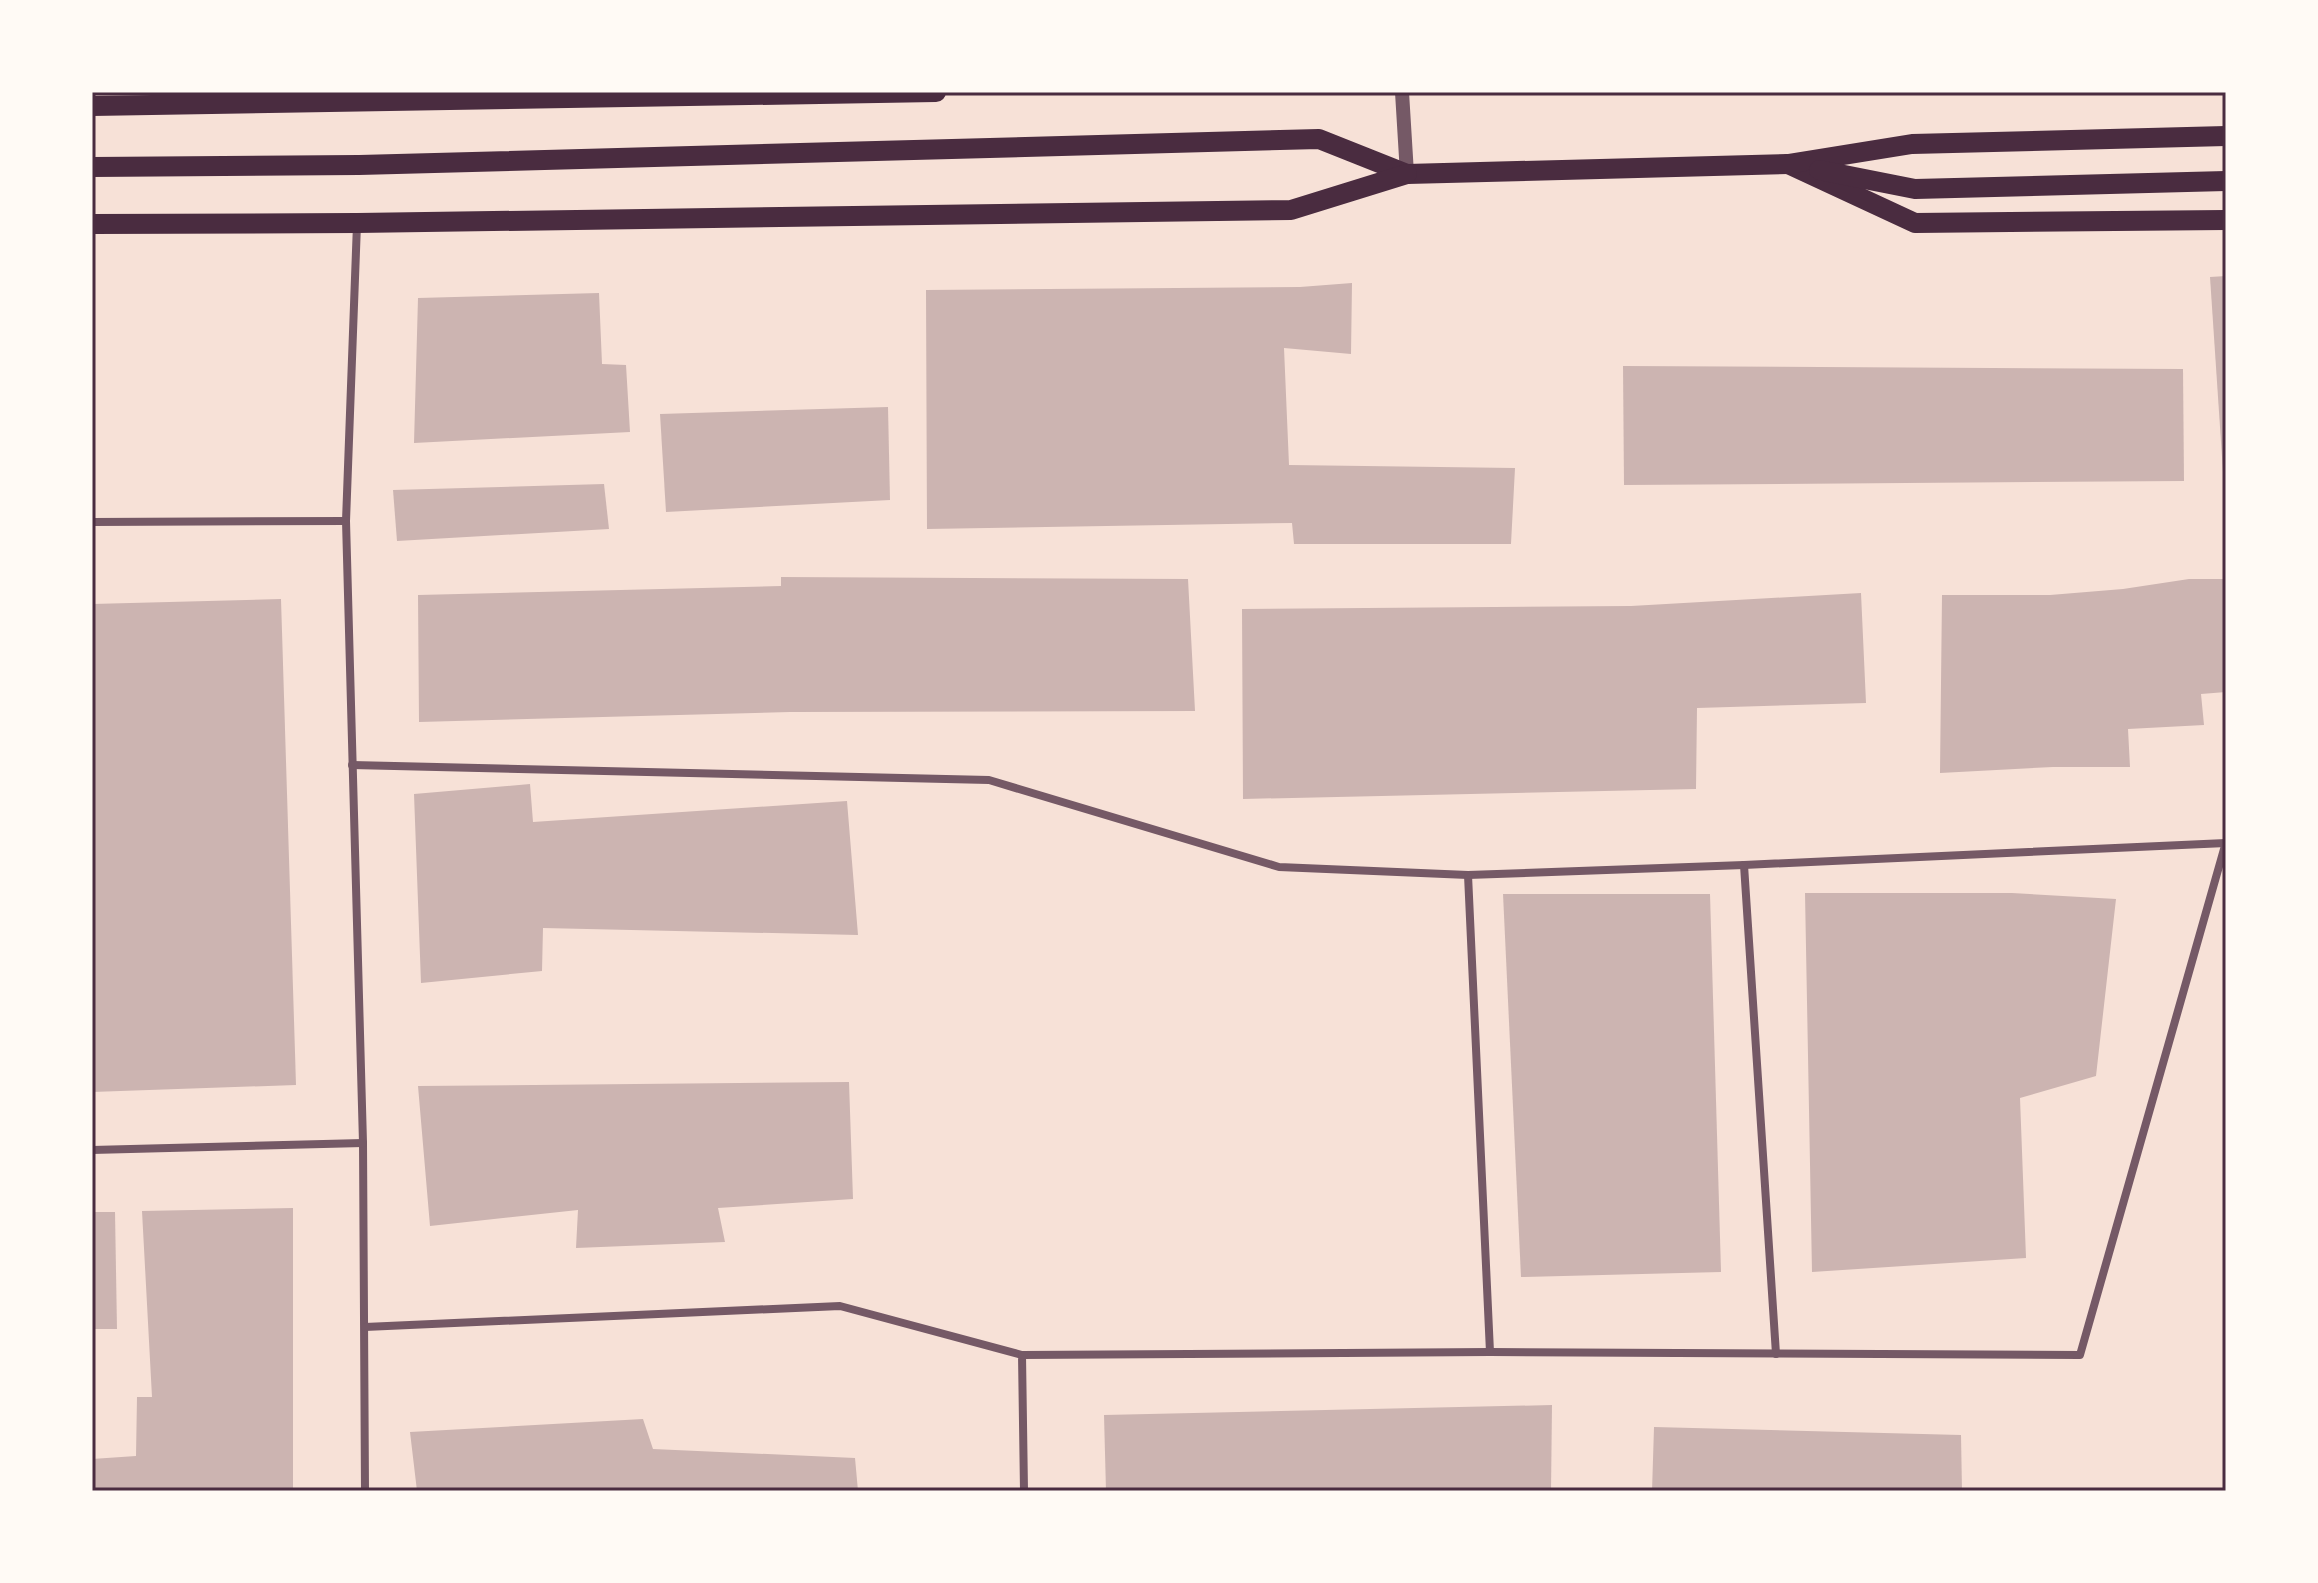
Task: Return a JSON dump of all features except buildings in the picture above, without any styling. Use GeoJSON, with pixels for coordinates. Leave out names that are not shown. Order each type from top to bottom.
{"type":"FeatureCollection","features":[{"type":"Feature","properties":{"kind":"main road"},"geometry":{"type":"LineString","coordinates":[[92,106],[936,92]]}},
{"type":"Feature","properties":{"kind":"main road"},"geometry":{"type":"LineString","coordinates":[[92,224],[1291,210],[1407,174],[1788,164],[1912,144],[2226,136]]}},
{"type":"Feature","properties":{"kind":"main road"},"geometry":{"type":"LineString","coordinates":[[92,167],[359,165],[1319,139],[1407,174]]}},
{"type":"Feature","properties":{"kind":"main road"},"geometry":{"type":"LineString","coordinates":[[1788,164],[1915,189],[2226,181]]}},
{"type":"Feature","properties":{"kind":"main road"},"geometry":{"type":"LineString","coordinates":[[1788,164],[1915,223],[2226,220]]}},
{"type":"Feature","properties":{"kind":"street"},"geometry":{"type":"LineString","coordinates":[[1402,92],[1407,174]]}},
{"type":"Feature","properties":{"kind":"street"},"geometry":{"type":"LineString","coordinates":[[357,223],[346,521],[363,1143],[365,1491]]}},
{"type":"Feature","properties":{"kind":"street"},"geometry":{"type":"LineString","coordinates":[[92,522],[346,521]]}},
{"type":"Feature","properties":{"kind":"street"},"geometry":{"type":"LineString","coordinates":[[352,765],[989,780],[1279,867],[1468,875],[2226,843],[2080,1355],[1490,1352],[1022,1355],[840,1306],[365,1327]]}},
{"type":"Feature","properties":{"kind":"street"},"geometry":{"type":"LineString","coordinates":[[1744,865],[1776,1354]]}},
{"type":"Feature","properties":{"kind":"street"},"geometry":{"type":"LineString","coordinates":[[1468,875],[1490,1352]]}},
{"type":"Feature","properties":{"kind":"street"},"geometry":{"type":"LineString","coordinates":[[92,1150],[363,1143]]}},
{"type":"Feature","properties":{"kind":"street"},"geometry":{"type":"LineString","coordinates":[[1022,1355],[1024,1491]]}}]}
